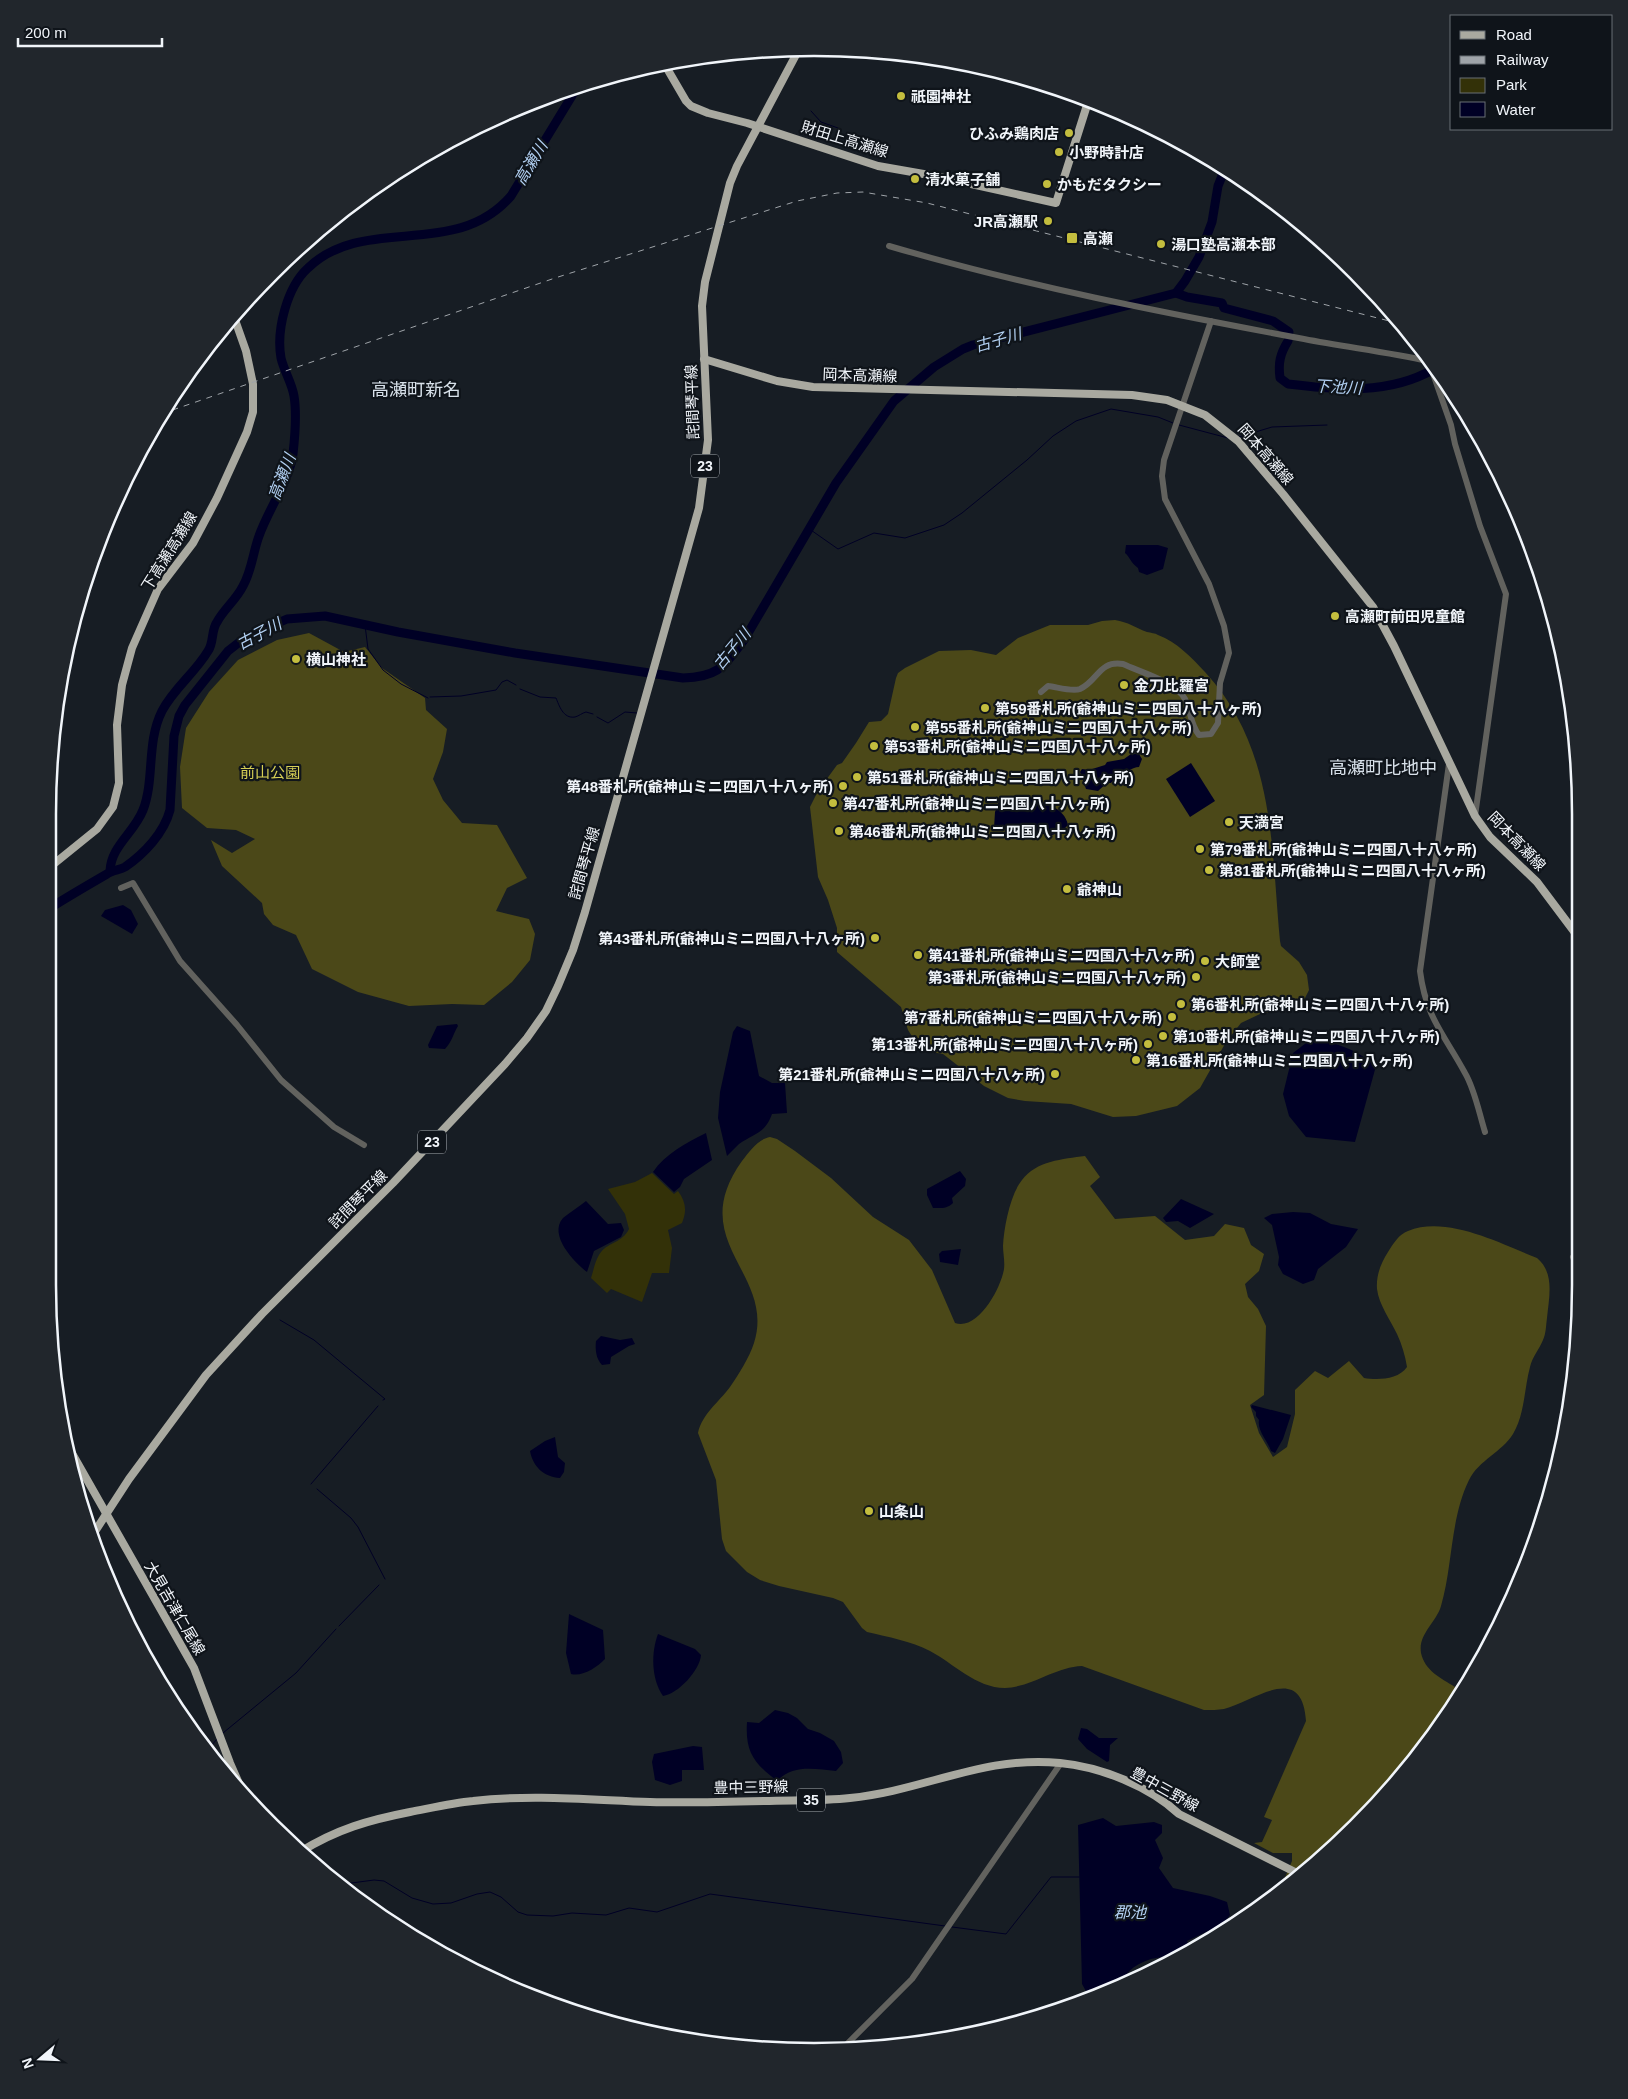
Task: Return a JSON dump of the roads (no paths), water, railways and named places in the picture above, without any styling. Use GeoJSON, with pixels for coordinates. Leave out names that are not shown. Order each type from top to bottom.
{"type":"FeatureCollection","features":[{"type":"Feature","properties":{"kind":"main road","name":"詫間琴平線"},"geometry":{"type":"LineString","coordinates":[[96,1529],[149,1450],[206,1375],[262,1314],[389,1188],[505,1064],[546,1011],[573,950],[699,508],[705,476],[708,440],[702,306],[704,282],[730,183],[743,152],[795,57]]}},
{"type":"Feature","properties":{"kind":"main road"},"geometry":{"type":"LineString","coordinates":[[668,71],[680,94],[691,106],[708,113],[757,127]]}},
{"type":"Feature","properties":{"kind":"main road","name":"財田上高瀬線"},"geometry":{"type":"LineString","coordinates":[[757,127],[878,166],[935,176],[1056,203],[1086,107]]}},
{"type":"Feature","properties":{"kind":"main road","name":"下高瀬高瀬線"},"geometry":{"type":"LineString","coordinates":[[56,862],[97,829],[113,807],[119,783],[117,725],[121,693],[132,648],[158,589],[193,543],[217,498],[247,432],[253,412],[253,384],[246,351],[236,324]]}},
{"type":"Feature","properties":{"kind":"main road","name":"岡本高瀬線"},"geometry":{"type":"LineString","coordinates":[[704,359],[777,381],[813,388],[1132,395],[1160,398],[1183,405],[1205,415],[1238,441],[1373,607],[1394,646],[1475,816],[1490,837],[1538,882],[1572,928]]}},
{"type":"Feature","properties":{"kind":"main road","name":"大見吉津仁尾線"},"geometry":{"type":"LineString","coordinates":[[78,1465],[194,1668],[234,1772]]}},
{"type":"Feature","properties":{"kind":"main road","name":"豊中三野線"},"geometry":{"type":"LineString","coordinates":[[307,1848],[327,1836],[367,1821],[472,1801],[544,1799],[702,1802],[834,1799],[887,1792],[986,1766],[1026,1761],[1060,1763],[1098,1771],[1130,1784],[1166,1802],[1179,1814],[1294,1871]]}},
{"type":"Feature","properties":{"kind":"street"},"geometry":{"type":"LineString","coordinates":[[889,246],[976,271],[1111,300],[1211,321],[1420,359]]}},
{"type":"Feature","properties":{"kind":"street"},"geometry":{"type":"LineString","coordinates":[[1042,692],[1048,686],[1078,690],[1089,683],[1104,667],[1116,663],[1123,664],[1172,686],[1180,692],[1185,700],[1194,728],[1199,735],[1211,734],[1218,723],[1220,683],[1229,653],[1224,626],[1209,584],[1165,499],[1162,476],[1164,460],[1211,321]]}},
{"type":"Feature","properties":{"kind":"street"},"geometry":{"type":"LineString","coordinates":[[1436,382],[1451,425],[1480,526],[1506,594],[1475,816]]}},
{"type":"Feature","properties":{"kind":"street"},"geometry":{"type":"LineString","coordinates":[[1449,764],[1420,971],[1425,1002],[1436,1026],[1466,1075],[1486,1132]]}},
{"type":"Feature","properties":{"kind":"street"},"geometry":{"type":"LineString","coordinates":[[121,888],[133,883],[180,961],[236,1024],[282,1080],[334,1127],[364,1145]]}},
{"type":"Feature","properties":{"kind":"street"},"geometry":{"type":"LineString","coordinates":[[849,2042],[912,1979],[1060,1763]]}},
{"type":"Feature","properties":{"kind":"water"},"geometry":{"type":"Polygon","coordinates":[[[1126,545],[1158,545],[1168,548],[1163,569],[1147,575],[1139,572],[1138,568],[1125,553],[1126,545]]]}},
{"type":"Feature","properties":{"kind":"water"},"geometry":{"type":"Polygon","coordinates":[[[1131,754],[1139,754],[1142,759],[1139,767],[1119,774],[1111,783],[1107,783],[1098,791],[1086,789],[1080,772],[1082,769],[1089,770],[1105,765],[1107,762],[1124,759],[1131,754]]]}},
{"type":"Feature","properties":{"kind":"water"},"geometry":{"type":"Polygon","coordinates":[[[1191,763],[1215,801],[1190,817],[1166,779],[1191,763]]]}},
{"type":"Feature","properties":{"kind":"water"},"geometry":{"type":"Polygon","coordinates":[[[1001,796],[1026,801],[1028,797],[1052,806],[1063,814],[1068,825],[1061,832],[1046,837],[1044,834],[1026,832],[1025,829],[1019,831],[994,828],[995,812],[1001,796]]]}},
{"type":"Feature","properties":{"kind":"water"},"geometry":{"type":"Polygon","coordinates":[[[123,905],[131,910],[138,924],[132,934],[101,916],[105,910],[123,905]]]}},
{"type":"Feature","properties":{"kind":"water"},"geometry":{"type":"Polygon","coordinates":[[[457,1024],[458,1026],[445,1049],[429,1048],[428,1045],[437,1026],[457,1024]]]}},
{"type":"Feature","properties":{"kind":"water"},"geometry":{"type":"Polygon","coordinates":[[[737,1026],[750,1031],[759,1076],[772,1083],[785,1083],[787,1113],[772,1114],[766,1126],[739,1144],[727,1156],[718,1118],[720,1092],[733,1032],[737,1026]]]}},
{"type":"Feature","properties":{"kind":"water"},"geometry":{"type":"Polygon","coordinates":[[[1310,1040],[1345,1047],[1361,1055],[1376,1066],[1355,1142],[1306,1137],[1289,1116],[1283,1094],[1293,1053],[1310,1040]]]}},
{"type":"Feature","properties":{"kind":"water"},"geometry":{"type":"Polygon","coordinates":[[[706,1133],[712,1160],[684,1179],[680,1187],[674,1192],[653,1172],[670,1154],[706,1133]]]}},
{"type":"Feature","properties":{"kind":"water"},"geometry":{"type":"Polygon","coordinates":[[[960,1171],[966,1179],[965,1186],[952,1198],[953,1203],[946,1207],[933,1208],[927,1195],[927,1189],[960,1171]]]}},
{"type":"Feature","properties":{"kind":"water"},"geometry":{"type":"Polygon","coordinates":[[[1181,1199],[1214,1214],[1190,1228],[1178,1221],[1166,1222],[1163,1218],[1181,1199]]]}},
{"type":"Feature","properties":{"kind":"water"},"geometry":{"type":"Polygon","coordinates":[[[586,1201],[608,1224],[621,1223],[624,1230],[621,1237],[594,1251],[587,1272],[564,1248],[559,1232],[559,1225],[563,1218],[586,1201]]]}},
{"type":"Feature","properties":{"kind":"water"},"geometry":{"type":"Polygon","coordinates":[[[1310,1213],[1331,1224],[1358,1229],[1346,1247],[1318,1269],[1314,1280],[1303,1284],[1283,1274],[1278,1265],[1279,1257],[1272,1225],[1264,1218],[1272,1214],[1310,1213]]]}},
{"type":"Feature","properties":{"kind":"water"},"geometry":{"type":"Polygon","coordinates":[[[961,1249],[958,1265],[940,1262],[939,1254],[942,1251],[961,1249]]]}},
{"type":"Feature","properties":{"kind":"water"},"geometry":{"type":"Polygon","coordinates":[[[601,1336],[620,1340],[632,1338],[635,1344],[611,1357],[610,1364],[602,1365],[597,1357],[596,1347],[596,1341],[601,1336]]]}},
{"type":"Feature","properties":{"kind":"water"},"geometry":{"type":"Polygon","coordinates":[[[1252,1405],[1291,1415],[1283,1439],[1275,1453],[1271,1451],[1261,1432],[1259,1420],[1256,1412],[1251,1407],[1252,1405]]]}},
{"type":"Feature","properties":{"kind":"water"},"geometry":{"type":"Polygon","coordinates":[[[555,1437],[558,1457],[565,1463],[564,1472],[560,1478],[549,1476],[540,1470],[531,1457],[530,1451],[555,1437]]]}},
{"type":"Feature","properties":{"kind":"water"},"geometry":{"type":"Polygon","coordinates":[[[569,1614],[603,1630],[605,1659],[585,1673],[576,1675],[571,1674],[566,1653],[569,1614]]]}},
{"type":"Feature","properties":{"kind":"water"},"geometry":{"type":"Polygon","coordinates":[[[658,1634],[695,1649],[701,1655],[697,1667],[687,1680],[675,1691],[663,1696],[656,1682],[653,1665],[654,1649],[658,1634]]]}},
{"type":"Feature","properties":{"kind":"water"},"geometry":{"type":"Polygon","coordinates":[[[775,1710],[788,1713],[797,1718],[808,1729],[834,1741],[841,1752],[843,1763],[836,1771],[797,1770],[790,1772],[777,1781],[762,1768],[750,1749],[747,1722],[759,1723],[775,1710]]]}},
{"type":"Feature","properties":{"kind":"water"},"geometry":{"type":"Polygon","coordinates":[[[1081,1728],[1087,1729],[1099,1738],[1118,1738],[1110,1745],[1109,1761],[1107,1762],[1087,1749],[1078,1739],[1081,1728]]]}},
{"type":"Feature","properties":{"kind":"water"},"geometry":{"type":"Polygon","coordinates":[[[693,1746],[702,1747],[704,1770],[682,1770],[682,1781],[670,1785],[655,1780],[652,1762],[654,1754],[693,1746]]]}},
{"type":"Feature","properties":{"kind":"water","name":"郡池"},"geometry":{"type":"Polygon","coordinates":[[[1103,1818],[1116,1826],[1154,1822],[1162,1825],[1162,1833],[1155,1840],[1163,1858],[1159,1868],[1173,1888],[1210,1896],[1227,1902],[1230,1915],[1225,1921],[1187,1941],[1188,1944],[1163,1958],[1145,1961],[1134,1967],[1125,1975],[1086,1992],[1082,1984],[1078,1825],[1103,1818]]]}},
{"type":"Feature","properties":{"kind":"waterway","name":"高瀬川"},"geometry":{"type":"LineString","coordinates":[[110,871],[114,854],[139,818],[147,798],[154,736],[162,711],[172,695],[208,651],[215,625],[243,586],[259,536],[288,474],[293,454],[296,418],[292,386],[281,358],[280,335],[285,310],[294,286],[308,268],[331,252],[356,243],[383,238],[437,233],[464,227],[489,216],[511,196],[572,95]]}},
{"type":"Feature","properties":{"kind":"waterway"},"geometry":{"type":"LineString","coordinates":[[811,111],[821,122],[838,128]]}},
{"type":"Feature","properties":{"kind":"waterway","name":"古子川"},"geometry":{"type":"LineString","coordinates":[[56,904],[109,873],[125,867],[139,856],[158,835],[170,810],[174,736],[179,716],[185,705],[228,651],[246,637],[287,619],[325,616],[398,632],[515,653],[683,678],[705,675],[720,668],[744,640],[836,483],[894,401],[934,367],[973,345],[1176,293],[1199,257],[1212,222],[1218,186],[1222,176]]}},
{"type":"Feature","properties":{"kind":"waterway","name":"下池川"},"geometry":{"type":"LineString","coordinates":[[1176,293],[1187,297],[1222,303],[1224,308],[1273,321],[1289,332]]}},
{"type":"Feature","properties":{"kind":"waterway","name":"下池川"},"geometry":{"type":"LineString","coordinates":[[1288,341],[1281,354],[1279,368],[1280,378],[1288,384],[1344,389],[1381,387],[1399,383],[1428,372]]}},
{"type":"Feature","properties":{"kind":"waterway"},"geometry":{"type":"LineString","coordinates":[[808,528],[838,549],[874,533],[905,538],[944,525],[962,513],[1027,460],[1053,436],[1076,421],[1111,409],[1158,417],[1173,423]]}},
{"type":"Feature","properties":{"kind":"waterway"},"geometry":{"type":"LineString","coordinates":[[1179,425],[1228,438]]}},
{"type":"Feature","properties":{"kind":"waterway"},"geometry":{"type":"LineString","coordinates":[[1239,437],[1272,427],[1327,425]]}},
{"type":"Feature","properties":{"kind":"waterway"},"geometry":{"type":"LineString","coordinates":[[365,625],[368,649],[383,670],[401,684],[428,698]]}},
{"type":"Feature","properties":{"kind":"waterway"},"geometry":{"type":"LineString","coordinates":[[430,697],[461,696],[496,690],[502,682],[507,680],[516,685]]}},
{"type":"Feature","properties":{"kind":"waterway"},"geometry":{"type":"LineString","coordinates":[[520,689],[540,697],[556,698],[562,711],[567,716],[575,717],[586,712],[593,714]]}},
{"type":"Feature","properties":{"kind":"waterway"},"geometry":{"type":"LineString","coordinates":[[597,717],[608,723],[625,712],[637,713]]}},
{"type":"Feature","properties":{"kind":"waterway"},"geometry":{"type":"LineString","coordinates":[[280,1320],[314,1340],[385,1399],[383,1400]]}},
{"type":"Feature","properties":{"kind":"waterway"},"geometry":{"type":"LineString","coordinates":[[311,1484],[378,1406]]}},
{"type":"Feature","properties":{"kind":"waterway"},"geometry":{"type":"LineString","coordinates":[[317,1489],[351,1518],[358,1527],[385,1579]]}},
{"type":"Feature","properties":{"kind":"waterway"},"geometry":{"type":"LineString","coordinates":[[339,1626],[379,1585]]}},
{"type":"Feature","properties":{"kind":"waterway"},"geometry":{"type":"LineString","coordinates":[[223,1733],[296,1673],[336,1629]]}},
{"type":"Feature","properties":{"kind":"waterway"},"geometry":{"type":"LineString","coordinates":[[212,1745],[217,1739]]}},
{"type":"Feature","properties":{"kind":"waterway"},"geometry":{"type":"LineString","coordinates":[[952,1927],[1006,1934],[1051,1877],[1079,1877]]}},
{"type":"Feature","properties":{"kind":"waterway"},"geometry":{"type":"LineString","coordinates":[[350,1883],[374,1880],[384,1881],[412,1898],[433,1904],[451,1903],[477,1894],[490,1892],[501,1897],[518,1912],[527,1915],[553,1916],[572,1913],[606,1915],[629,1908],[657,1912],[710,1894],[945,1926]]}},
{"type":"Feature","properties":{"kind":"railway"},"geometry":{"type":"LineString","coordinates":[[174,410],[555,278],[797,201],[837,193],[863,192],[927,203],[1390,321]]}},
{"type":"Feature","properties":{"kind":"place","name":"祇園神社"},"geometry":{"type":"Point","coordinates":[901,96]}},
{"type":"Feature","properties":{"kind":"place","name":"ひふみ鶏肉店"},"geometry":{"type":"Point","coordinates":[1069,133]}},
{"type":"Feature","properties":{"kind":"place","name":"小野時計店"},"geometry":{"type":"Point","coordinates":[1059,152]}},
{"type":"Feature","properties":{"kind":"place","name":"清水菓子舗"},"geometry":{"type":"Point","coordinates":[915,179]}},
{"type":"Feature","properties":{"kind":"place","name":"かもだタクシー"},"geometry":{"type":"Point","coordinates":[1047,184]}},
{"type":"Feature","properties":{"kind":"place","name":"JR高瀬駅"},"geometry":{"type":"Point","coordinates":[1048,221]}},
{"type":"Feature","properties":{"kind":"place","name":"高瀬"},"geometry":{"type":"Point","coordinates":[1072,238]}},
{"type":"Feature","properties":{"kind":"place","name":"湯口塾高瀬本部"},"geometry":{"type":"Point","coordinates":[1161,244]}},
{"type":"Feature","properties":{"kind":"place","name":"高瀬町前田児童館"},"geometry":{"type":"Point","coordinates":[1335,616]}},
{"type":"Feature","properties":{"kind":"place","name":"横山神社"},"geometry":{"type":"Point","coordinates":[296,659]}},
{"type":"Feature","properties":{"kind":"place","name":"金刀比羅宮"},"geometry":{"type":"Point","coordinates":[1124,685]}},
{"type":"Feature","properties":{"kind":"place","name":"第59番札所(爺神山ミニ四国八十八ヶ所)"},"geometry":{"type":"Point","coordinates":[985,708]}},
{"type":"Feature","properties":{"kind":"place","name":"第55番札所(爺神山ミニ四国八十八ヶ所)"},"geometry":{"type":"Point","coordinates":[915,727]}},
{"type":"Feature","properties":{"kind":"place","name":"第53番札所(爺神山ミニ四国八十八ヶ所)"},"geometry":{"type":"Point","coordinates":[874,746]}},
{"type":"Feature","properties":{"kind":"place","name":"第51番札所(爺神山ミニ四国八十八ヶ所)"},"geometry":{"type":"Point","coordinates":[857,777]}},
{"type":"Feature","properties":{"kind":"place","name":"第48番札所(爺神山ミニ四国八十八ヶ所)"},"geometry":{"type":"Point","coordinates":[843,786]}},
{"type":"Feature","properties":{"kind":"place","name":"第47番札所(爺神山ミニ四国八十八ヶ所)"},"geometry":{"type":"Point","coordinates":[833,803]}},
{"type":"Feature","properties":{"kind":"place","name":"天満宮"},"geometry":{"type":"Point","coordinates":[1229,822]}},
{"type":"Feature","properties":{"kind":"place","name":"第46番札所(爺神山ミニ四国八十八ヶ所)"},"geometry":{"type":"Point","coordinates":[839,831]}},
{"type":"Feature","properties":{"kind":"place","name":"第79番札所(爺神山ミニ四国八十八ヶ所)"},"geometry":{"type":"Point","coordinates":[1200,849]}},
{"type":"Feature","properties":{"kind":"place","name":"第81番札所(爺神山ミニ四国八十八ヶ所)"},"geometry":{"type":"Point","coordinates":[1209,870]}},
{"type":"Feature","properties":{"kind":"place","name":"爺神山"},"geometry":{"type":"Point","coordinates":[1067,889]}},
{"type":"Feature","properties":{"kind":"place","name":"第43番札所(爺神山ミニ四国八十八ヶ所)"},"geometry":{"type":"Point","coordinates":[875,938]}},
{"type":"Feature","properties":{"kind":"place","name":"第41番札所(爺神山ミニ四国八十八ヶ所)"},"geometry":{"type":"Point","coordinates":[918,955]}},
{"type":"Feature","properties":{"kind":"place","name":"大師堂"},"geometry":{"type":"Point","coordinates":[1205,961]}},
{"type":"Feature","properties":{"kind":"place","name":"第3番札所(爺神山ミニ四国八十八ヶ所)"},"geometry":{"type":"Point","coordinates":[1196,977]}},
{"type":"Feature","properties":{"kind":"place","name":"第6番札所(爺神山ミニ四国八十八ヶ所)"},"geometry":{"type":"Point","coordinates":[1181,1004]}},
{"type":"Feature","properties":{"kind":"place","name":"第7番札所(爺神山ミニ四国八十八ヶ所)"},"geometry":{"type":"Point","coordinates":[1172,1017]}},
{"type":"Feature","properties":{"kind":"place","name":"第10番札所(爺神山ミニ四国八十八ヶ所)"},"geometry":{"type":"Point","coordinates":[1163,1036]}},
{"type":"Feature","properties":{"kind":"place","name":"第13番札所(爺神山ミニ四国八十八ヶ所)"},"geometry":{"type":"Point","coordinates":[1148,1044]}},
{"type":"Feature","properties":{"kind":"place","name":"第16番札所(爺神山ミニ四国八十八ヶ所)"},"geometry":{"type":"Point","coordinates":[1136,1060]}},
{"type":"Feature","properties":{"kind":"place","name":"第21番札所(爺神山ミニ四国八十八ヶ所)"},"geometry":{"type":"Point","coordinates":[1055,1074]}},
{"type":"Feature","properties":{"kind":"place","name":"山条山"},"geometry":{"type":"Point","coordinates":[869,1511]}},
{"type":"Feature","properties":{"kind":"district","name":"高瀬町新名"},"geometry":{"type":"Point","coordinates":[416,390]}},
{"type":"Feature","properties":{"kind":"district","name":"高瀬町比地中"},"geometry":{"type":"Point","coordinates":[1383,768]}},
{"type":"Feature","properties":{"kind":"park label","name":"前山公園"},"geometry":{"type":"Point","coordinates":[270,772]}}]}
